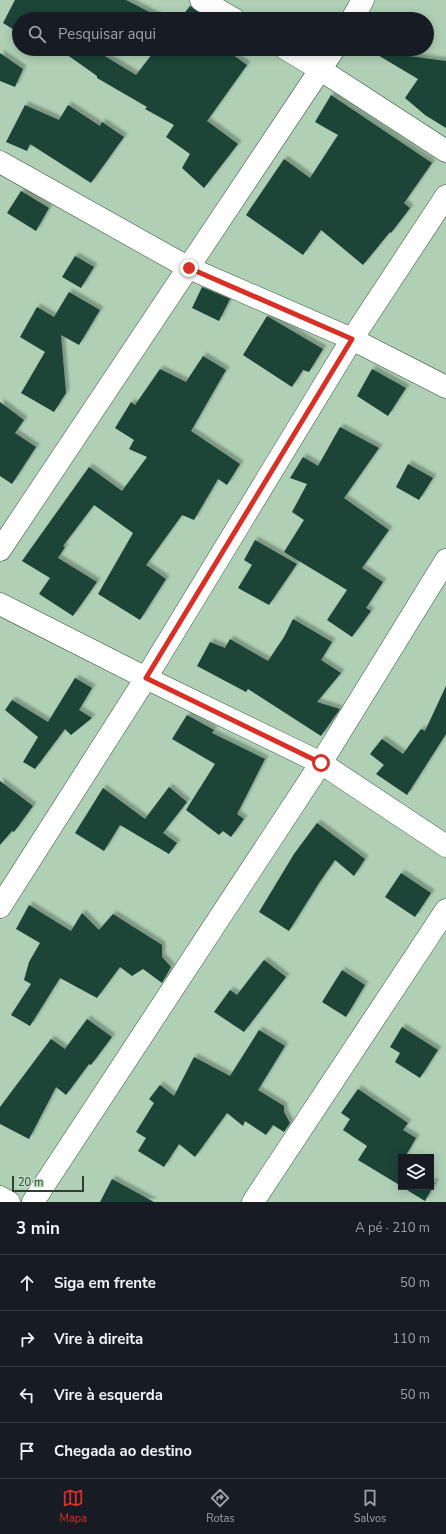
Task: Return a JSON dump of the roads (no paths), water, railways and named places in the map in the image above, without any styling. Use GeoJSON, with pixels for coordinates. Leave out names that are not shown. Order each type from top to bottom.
{"type":"FeatureCollection","features":[{"type":"Feature","properties":{"kind":"street"},"geometry":{"type":"LineString","coordinates":[[201,0],[222,12]]}},
{"type":"Feature","properties":{"kind":"street"},"geometry":{"type":"LineString","coordinates":[[356,12],[363,0]]}},
{"type":"Feature","properties":{"kind":"street"},"geometry":{"type":"LineString","coordinates":[[298,56],[446,151]]}},
{"type":"Feature","properties":{"kind":"street"},"geometry":{"type":"LineString","coordinates":[[0,550],[330,56]]}},
{"type":"Feature","properties":{"kind":"street"},"geometry":{"type":"LineString","coordinates":[[0,162],[189,268],[352,339],[446,387]]}},
{"type":"Feature","properties":{"kind":"street"},"geometry":{"type":"LineString","coordinates":[[0,907],[146,678],[352,339],[446,196]]}},
{"type":"Feature","properties":{"kind":"street"},"geometry":{"type":"LineString","coordinates":[[32,1202],[321,763],[446,560]]}},
{"type":"Feature","properties":{"kind":"street"},"geometry":{"type":"LineString","coordinates":[[0,604],[146,678],[321,763],[446,846]]}},
{"type":"Feature","properties":{"kind":"street"},"geometry":{"type":"LineString","coordinates":[[253,1202],[446,910]]}},
{"type":"Feature","properties":{"kind":"street"},"geometry":{"type":"LineString","coordinates":[[0,1197],[9,1202]]}}]}
